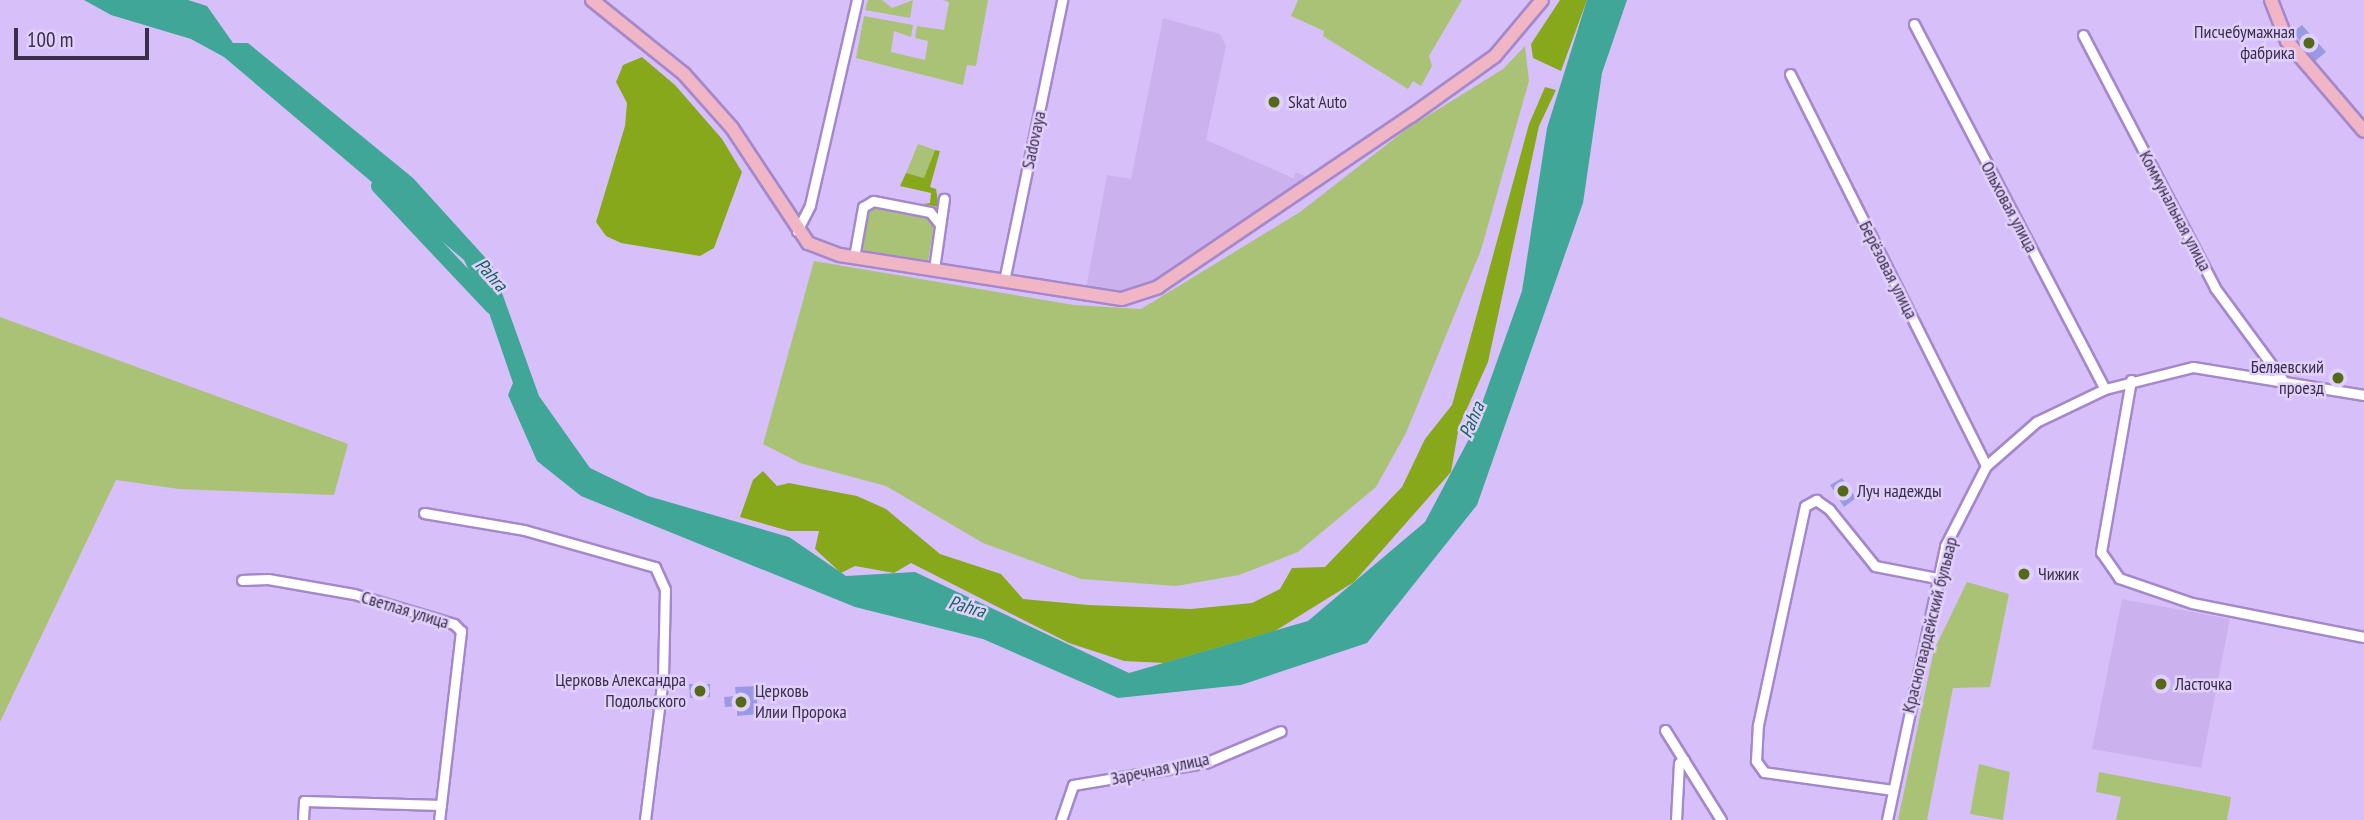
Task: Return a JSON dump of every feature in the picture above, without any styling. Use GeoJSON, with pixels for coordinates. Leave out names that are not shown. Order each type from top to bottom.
{"type":"FeatureCollection","features":[{"type":"Feature","properties":{"kind":"main road"},"geometry":{"type":"LineString","coordinates":[[592,0],[692,83],[732,128],[797,231],[817,248],[855,257],[1112,298],[1144,295],[1494,56],[1542,0]]}},
{"type":"Feature","properties":{"kind":"main road"},"geometry":{"type":"LineString","coordinates":[[2271,0],[2295,51],[2364,131]]}},
{"type":"Feature","properties":{"kind":"street"},"geometry":{"type":"LineString","coordinates":[[797,231],[810,205],[858,0]]}},
{"type":"Feature","properties":{"kind":"street","name":"Sadovaya"},"geometry":{"type":"LineString","coordinates":[[1004,281],[1062,0]]}},
{"type":"Feature","properties":{"kind":"street","name":"Ольховая улица"},"geometry":{"type":"LineString","coordinates":[[1914,24],[2105,389]]}},
{"type":"Feature","properties":{"kind":"street","name":"Коммунальная улица"},"geometry":{"type":"LineString","coordinates":[[2083,35],[2215,288],[2282,379]]}},
{"type":"Feature","properties":{"kind":"street","name":"Берёзовая улица"},"geometry":{"type":"LineString","coordinates":[[1790,74],[1986,466]]}},
{"type":"Feature","properties":{"kind":"street"},"geometry":{"type":"LineString","coordinates":[[934,269],[944,199]]}},
{"type":"Feature","properties":{"kind":"street"},"geometry":{"type":"LineString","coordinates":[[855,257],[863,207],[873,201],[930,212],[939,223]]}},
{"type":"Feature","properties":{"kind":"street","name":"Красногвардейский бульвар"},"geometry":{"type":"LineString","coordinates":[[1887,820],[1945,546],[1986,466],[2036,422],[2105,389],[2131,380],[2193,367],[2282,379],[2364,395]]}},
{"type":"Feature","properties":{"kind":"street"},"geometry":{"type":"LineString","coordinates":[[2131,380],[2101,552],[2119,578],[2192,603],[2364,637]]}},
{"type":"Feature","properties":{"kind":"street"},"geometry":{"type":"LineString","coordinates":[[1893,790],[1764,772],[1756,761],[1758,724],[1805,506],[1816,500],[1875,566],[1937,578]]}},
{"type":"Feature","properties":{"kind":"street"},"geometry":{"type":"LineString","coordinates":[[424,513],[524,530],[655,567],[665,589],[663,677],[645,820]]}},
{"type":"Feature","properties":{"kind":"street","name":"Светлая улица"},"geometry":{"type":"LineString","coordinates":[[242,580],[268,579],[354,594],[454,624],[461,631],[439,820]]}},
{"type":"Feature","properties":{"kind":"street"},"geometry":{"type":"LineString","coordinates":[[1665,730],[1721,820]]}},
{"type":"Feature","properties":{"kind":"street","name":"Заречная улица"},"geometry":{"type":"LineString","coordinates":[[1061,820],[1073,785],[1205,763],[1280,731]]}},
{"type":"Feature","properties":{"kind":"street"},"geometry":{"type":"LineString","coordinates":[[1676,820],[1679,763],[1684,761]]}},
{"type":"Feature","properties":{"kind":"street"},"geometry":{"type":"LineString","coordinates":[[303,820],[304,801],[441,805]]}},
{"type":"Feature","properties":{"kind":"shaded area"},"geometry":{"type":"Polygon","coordinates":[[[868,0],[882,0],[892,8],[913,0],[910,18],[865,10],[868,0]]]}},
{"type":"Feature","properties":{"kind":"shaded area"},"geometry":{"type":"Polygon","coordinates":[[[942,0],[988,0],[976,66],[967,65],[963,85],[856,58],[864,16],[913,25],[911,37],[894,31],[891,52],[925,60],[928,41],[915,38],[917,26],[944,30],[949,2],[942,0]]]}},
{"type":"Feature","properties":{"kind":"shaded area"},"geometry":{"type":"Polygon","coordinates":[[[1298,0],[1462,0],[1429,56],[1432,66],[1421,86],[1413,81],[1408,89],[1323,36],[1324,31],[1291,16],[1298,0]]]}},
{"type":"Feature","properties":{"kind":"shaded area"},"geometry":{"type":"Polygon","coordinates":[[[1163,18],[1220,34],[1226,46],[1206,140],[1293,178],[1296,172],[1307,177],[1303,185],[1144,295],[1085,294],[1107,175],[1131,179],[1163,18]]]}},
{"type":"Feature","properties":{"kind":"shaded area"},"geometry":{"type":"Polygon","coordinates":[[[1525,46],[1529,81],[1481,250],[1406,433],[1376,487],[1298,552],[1239,575],[1176,586],[1081,579],[983,543],[886,486],[800,463],[763,444],[814,261],[1074,305],[1141,309],[1300,212],[1408,128],[1503,69],[1525,46]]]}},
{"type":"Feature","properties":{"kind":"shaded area"},"geometry":{"type":"Polygon","coordinates":[[[918,144],[935,150],[924,178],[906,173],[918,144]]]}},
{"type":"Feature","properties":{"kind":"shaded area"},"geometry":{"type":"Polygon","coordinates":[[[867,204],[936,216],[928,261],[861,250],[867,204]]]}},
{"type":"Feature","properties":{"kind":"shaded area"},"geometry":{"type":"Polygon","coordinates":[[[0,317],[348,444],[334,495],[179,489],[116,480],[0,722],[0,317]]]}},
{"type":"Feature","properties":{"kind":"shaded area"},"geometry":{"type":"Polygon","coordinates":[[[1967,582],[2009,594],[1990,687],[1953,688],[1927,820],[1898,820],[1934,650],[1967,582]]]}},
{"type":"Feature","properties":{"kind":"shaded area","name":"Ласточка"},"geometry":{"type":"Polygon","coordinates":[[[2122,599],[2230,619],[2201,768],[2092,749],[2122,599]]]}},
{"type":"Feature","properties":{"kind":"shaded area"},"geometry":{"type":"Polygon","coordinates":[[[1979,764],[2010,772],[2003,820],[1970,814],[1979,764]]]}},
{"type":"Feature","properties":{"kind":"shaded area"},"geometry":{"type":"Polygon","coordinates":[[[2099,772],[2231,797],[2227,820],[2116,820],[2121,797],[2096,792],[2099,772]]]}},
{"type":"Feature","properties":{"kind":"green space"},"geometry":{"type":"Polygon","coordinates":[[[1560,0],[1587,0],[1561,71],[1533,58],[1531,44],[1560,0]]]}},
{"type":"Feature","properties":{"kind":"green space"},"geometry":{"type":"Polygon","coordinates":[[[642,57],[675,85],[722,139],[742,172],[714,248],[700,256],[621,243],[606,236],[596,222],[625,126],[627,103],[616,82],[623,65],[642,57]]]}},
{"type":"Feature","properties":{"kind":"green space"},"geometry":{"type":"Polygon","coordinates":[[[1545,87],[1556,90],[1539,126],[1488,362],[1459,426],[1451,472],[1354,582],[1275,631],[1164,663],[1124,661],[1069,643],[911,563],[894,573],[855,566],[841,573],[815,549],[819,531],[789,531],[740,517],[753,480],[763,471],[777,486],[789,483],[857,496],[886,509],[940,554],[1001,574],[1023,599],[1088,605],[1191,609],[1252,603],[1280,589],[1292,568],[1325,567],[1402,487],[1425,439],[1452,405],[1529,124],[1545,87]]]}},
{"type":"Feature","properties":{"kind":"green space"},"geometry":{"type":"Polygon","coordinates":[[[935,150],[940,151],[930,187],[936,189],[939,207],[923,204],[930,203],[931,193],[900,186],[906,173],[924,178],[935,150]]]}},
{"type":"Feature","properties":{"kind":"water"},"geometry":{"type":"Polygon","coordinates":[[[84,0],[188,0],[207,6],[233,43],[248,43],[413,178],[492,265],[539,396],[590,468],[648,496],[789,537],[846,576],[915,572],[1129,673],[1308,621],[1425,522],[1470,437],[1522,291],[1547,128],[1587,0],[1627,0],[1602,73],[1583,203],[1477,505],[1367,643],[1241,685],[1118,698],[983,639],[855,607],[581,496],[537,461],[508,395],[513,383],[488,310],[464,260],[224,57],[191,39],[111,15],[84,0]]]}},
{"type":"Feature","properties":{"kind":"building","name":"Писчебумажная фабрика"},"geometry":{"type":"Polygon","coordinates":[[[2302,25],[2326,52],[2315,61],[2293,32],[2302,25]]]}},
{"type":"Feature","properties":{"kind":"building","name":"Луч надежды"},"geometry":{"type":"Polygon","coordinates":[[[1842,478],[1856,498],[1844,507],[1830,485],[1842,478]]]}},
{"type":"Feature","properties":{"kind":"building","name":"Церковь Александра Подольского"},"geometry":{"type":"Polygon","coordinates":[[[689,684],[710,684],[710,697],[690,698],[689,684]]]}},
{"type":"Feature","properties":{"kind":"building","name":"Церковь Илии Пророка"},"geometry":{"type":"Polygon","coordinates":[[[756,686],[758,714],[737,716],[737,706],[725,707],[724,697],[736,696],[735,687],[756,686]]]}},
{"type":"Feature","properties":{"kind":"waterway","name":"Pahra"},"geometry":{"type":"LineString","coordinates":[[379,186],[493,307]]}},
{"type":"Feature","properties":{"kind":"place","name":"Писчебумажная фабрика"},"geometry":{"type":"Point","coordinates":[2309,43]}},
{"type":"Feature","properties":{"kind":"place","name":"Skat Auto"},"geometry":{"type":"Point","coordinates":[1274,102]}},
{"type":"Feature","properties":{"kind":"place","name":"Беляевский проезд"},"geometry":{"type":"Point","coordinates":[2338,378]}},
{"type":"Feature","properties":{"kind":"place","name":"Луч надежды"},"geometry":{"type":"Point","coordinates":[1843,491]}},
{"type":"Feature","properties":{"kind":"place","name":"Чижик"},"geometry":{"type":"Point","coordinates":[2024,574]}},
{"type":"Feature","properties":{"kind":"place","name":"Ласточка"},"geometry":{"type":"Point","coordinates":[2161,684]}},
{"type":"Feature","properties":{"kind":"place","name":"Церковь Александра Подольского"},"geometry":{"type":"Point","coordinates":[700,691]}},
{"type":"Feature","properties":{"kind":"place","name":"Церковь Илии Пророка"},"geometry":{"type":"Point","coordinates":[741,702]}}]}
